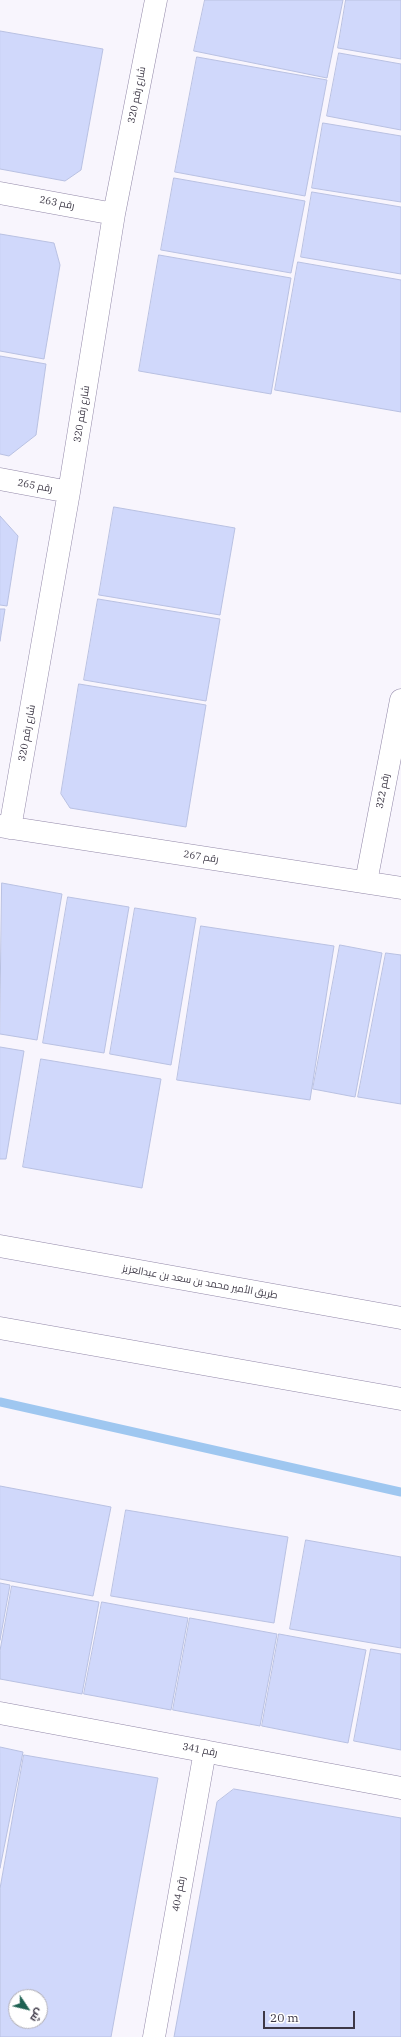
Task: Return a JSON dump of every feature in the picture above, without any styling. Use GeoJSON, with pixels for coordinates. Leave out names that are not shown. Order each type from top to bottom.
{"type":"FeatureCollection","features":[{"type":"Feature","properties":{"kind":"street","name":"شارع رقم 320"},"geometry":{"type":"LineString","coordinates":[[5,827],[69,492],[114,214],[156,0]]}},
{"type":"Feature","properties":{"kind":"street","name":"رقم 263"},"geometry":{"type":"LineString","coordinates":[[0,193],[114,214]]}},
{"type":"Feature","properties":{"kind":"street","name":"رقم 265"},"geometry":{"type":"LineString","coordinates":[[0,479],[69,492]]}},
{"type":"Feature","properties":{"kind":"street","name":"رقم 322"},"geometry":{"type":"LineString","coordinates":[[366,882],[401,700]]}},
{"type":"Feature","properties":{"kind":"street","name":"رقم 267"},"geometry":{"type":"LineString","coordinates":[[5,827],[401,888]]}},
{"type":"Feature","properties":{"kind":"street","name":"طريق الأمير محمد بن سعد بن عبدالعزيز"},"geometry":{"type":"LineString","coordinates":[[0,1246],[401,1318]]}},
{"type":"Feature","properties":{"kind":"street"},"geometry":{"type":"LineString","coordinates":[[0,1328],[401,1399]]}},
{"type":"Feature","properties":{"kind":"street","name":"رقم 341"},"geometry":{"type":"LineString","coordinates":[[0,1713],[401,1788]]}},
{"type":"Feature","properties":{"kind":"street","name":"رقم 404"},"geometry":{"type":"LineString","coordinates":[[154,2037],[205,1751]]}},
{"type":"Feature","properties":{"kind":"building"},"geometry":{"type":"Polygon","coordinates":[[[205,0],[343,0],[327,78],[194,51],[205,0]]]}},
{"type":"Feature","properties":{"kind":"building"},"geometry":{"type":"Polygon","coordinates":[[[346,0],[401,0],[401,59],[338,48],[346,0]]]}},
{"type":"Feature","properties":{"kind":"building"},"geometry":{"type":"Polygon","coordinates":[[[0,31],[103,49],[81,170],[65,181],[0,169],[0,31]]]}},
{"type":"Feature","properties":{"kind":"building"},"geometry":{"type":"Polygon","coordinates":[[[339,53],[401,64],[401,130],[327,116],[339,53]]]}},
{"type":"Feature","properties":{"kind":"building"},"geometry":{"type":"Polygon","coordinates":[[[197,57],[327,80],[305,196],[175,172],[197,57]]]}},
{"type":"Feature","properties":{"kind":"building"},"geometry":{"type":"Polygon","coordinates":[[[323,123],[401,136],[401,202],[312,188],[323,123]]]}},
{"type":"Feature","properties":{"kind":"building"},"geometry":{"type":"Polygon","coordinates":[[[174,178],[305,201],[291,273],[161,250],[174,178]]]}},
{"type":"Feature","properties":{"kind":"building"},"geometry":{"type":"Polygon","coordinates":[[[312,192],[401,207],[401,274],[301,257],[312,192]]]}},
{"type":"Feature","properties":{"kind":"building"},"geometry":{"type":"Polygon","coordinates":[[[0,234],[54,243],[60,265],[44,359],[0,351],[0,234]]]}},
{"type":"Feature","properties":{"kind":"building"},"geometry":{"type":"Polygon","coordinates":[[[159,255],[291,278],[271,394],[139,371],[159,255]]]}},
{"type":"Feature","properties":{"kind":"building"},"geometry":{"type":"Polygon","coordinates":[[[298,262],[401,280],[401,412],[275,390],[298,262]]]}},
{"type":"Feature","properties":{"kind":"building"},"geometry":{"type":"Polygon","coordinates":[[[0,356],[46,364],[36,435],[9,456],[0,454],[0,356]]]}},
{"type":"Feature","properties":{"kind":"building"},"geometry":{"type":"Polygon","coordinates":[[[114,507],[235,528],[220,615],[99,595],[114,507]]]}},
{"type":"Feature","properties":{"kind":"building"},"geometry":{"type":"Polygon","coordinates":[[[0,516],[18,536],[7,606],[0,605],[0,516]]]}},
{"type":"Feature","properties":{"kind":"building"},"geometry":{"type":"Polygon","coordinates":[[[98,599],[220,619],[206,701],[84,680],[98,599]]]}},
{"type":"Feature","properties":{"kind":"building"},"geometry":{"type":"Polygon","coordinates":[[[0,609],[5,609],[0,641],[0,609]]]}},
{"type":"Feature","properties":{"kind":"building"},"geometry":{"type":"Polygon","coordinates":[[[79,684],[206,705],[186,827],[70,808],[61,794],[79,684]]]}},
{"type":"Feature","properties":{"kind":"building"},"geometry":{"type":"Polygon","coordinates":[[[2,883],[62,894],[37,1040],[0,1034],[2,883]]]}},
{"type":"Feature","properties":{"kind":"building"},"geometry":{"type":"Polygon","coordinates":[[[68,897],[129,907],[104,1053],[43,1043],[68,897]]]}},
{"type":"Feature","properties":{"kind":"building"},"geometry":{"type":"Polygon","coordinates":[[[135,908],[196,918],[171,1065],[110,1054],[135,908]]]}},
{"type":"Feature","properties":{"kind":"building"},"geometry":{"type":"Polygon","coordinates":[[[201,926],[334,946],[310,1100],[177,1080],[201,926]]]}},
{"type":"Feature","properties":{"kind":"building"},"geometry":{"type":"Polygon","coordinates":[[[340,945],[382,953],[355,1097],[313,1089],[340,945]]]}},
{"type":"Feature","properties":{"kind":"building"},"geometry":{"type":"Polygon","coordinates":[[[386,953],[401,955],[401,1104],[358,1097],[386,953]]]}},
{"type":"Feature","properties":{"kind":"building"},"geometry":{"type":"Polygon","coordinates":[[[0,1047],[24,1051],[6,1159],[0,1159],[0,1047]]]}},
{"type":"Feature","properties":{"kind":"building"},"geometry":{"type":"Polygon","coordinates":[[[41,1059],[161,1079],[142,1188],[23,1167],[41,1059]]]}},
{"type":"Feature","properties":{"kind":"building"},"geometry":{"type":"Polygon","coordinates":[[[0,1486],[111,1507],[93,1596],[0,1579],[0,1486]]]}},
{"type":"Feature","properties":{"kind":"building"},"geometry":{"type":"Polygon","coordinates":[[[126,1510],[288,1537],[274,1623],[111,1596],[126,1510]]]}},
{"type":"Feature","properties":{"kind":"building"},"geometry":{"type":"Polygon","coordinates":[[[306,1540],[401,1557],[401,1648],[290,1629],[306,1540]]]}},
{"type":"Feature","properties":{"kind":"building"},"geometry":{"type":"Polygon","coordinates":[[[0,1583],[10,1585],[0,1640],[0,1583]]]}},
{"type":"Feature","properties":{"kind":"building"},"geometry":{"type":"Polygon","coordinates":[[[12,1586],[99,1602],[82,1694],[0,1679],[0,1651],[12,1586]]]}},
{"type":"Feature","properties":{"kind":"building"},"geometry":{"type":"Polygon","coordinates":[[[102,1602],[188,1618],[171,1710],[84,1694],[102,1602]]]}},
{"type":"Feature","properties":{"kind":"building"},"geometry":{"type":"Polygon","coordinates":[[[190,1618],[277,1634],[260,1726],[173,1710],[190,1618]]]}},
{"type":"Feature","properties":{"kind":"building"},"geometry":{"type":"Polygon","coordinates":[[[279,1634],[366,1650],[348,1743],[262,1726],[279,1634]]]}},
{"type":"Feature","properties":{"kind":"building"},"geometry":{"type":"Polygon","coordinates":[[[371,1649],[401,1654],[401,1750],[354,1741],[371,1649]]]}},
{"type":"Feature","properties":{"kind":"building"},"geometry":{"type":"Polygon","coordinates":[[[0,1747],[23,1752],[0,1868],[0,1747]]]}},
{"type":"Feature","properties":{"kind":"building"},"geometry":{"type":"Polygon","coordinates":[[[24,1755],[158,1778],[111,2037],[0,2037],[0,1889],[24,1755]]]}},
{"type":"Feature","properties":{"kind":"building"},"geometry":{"type":"Polygon","coordinates":[[[234,1789],[401,1818],[401,2037],[174,2037],[217,1802],[234,1789]]]}},
{"type":"Feature","properties":{"kind":"waterway"},"geometry":{"type":"LineString","coordinates":[[0,1402],[401,1492]]}}]}
